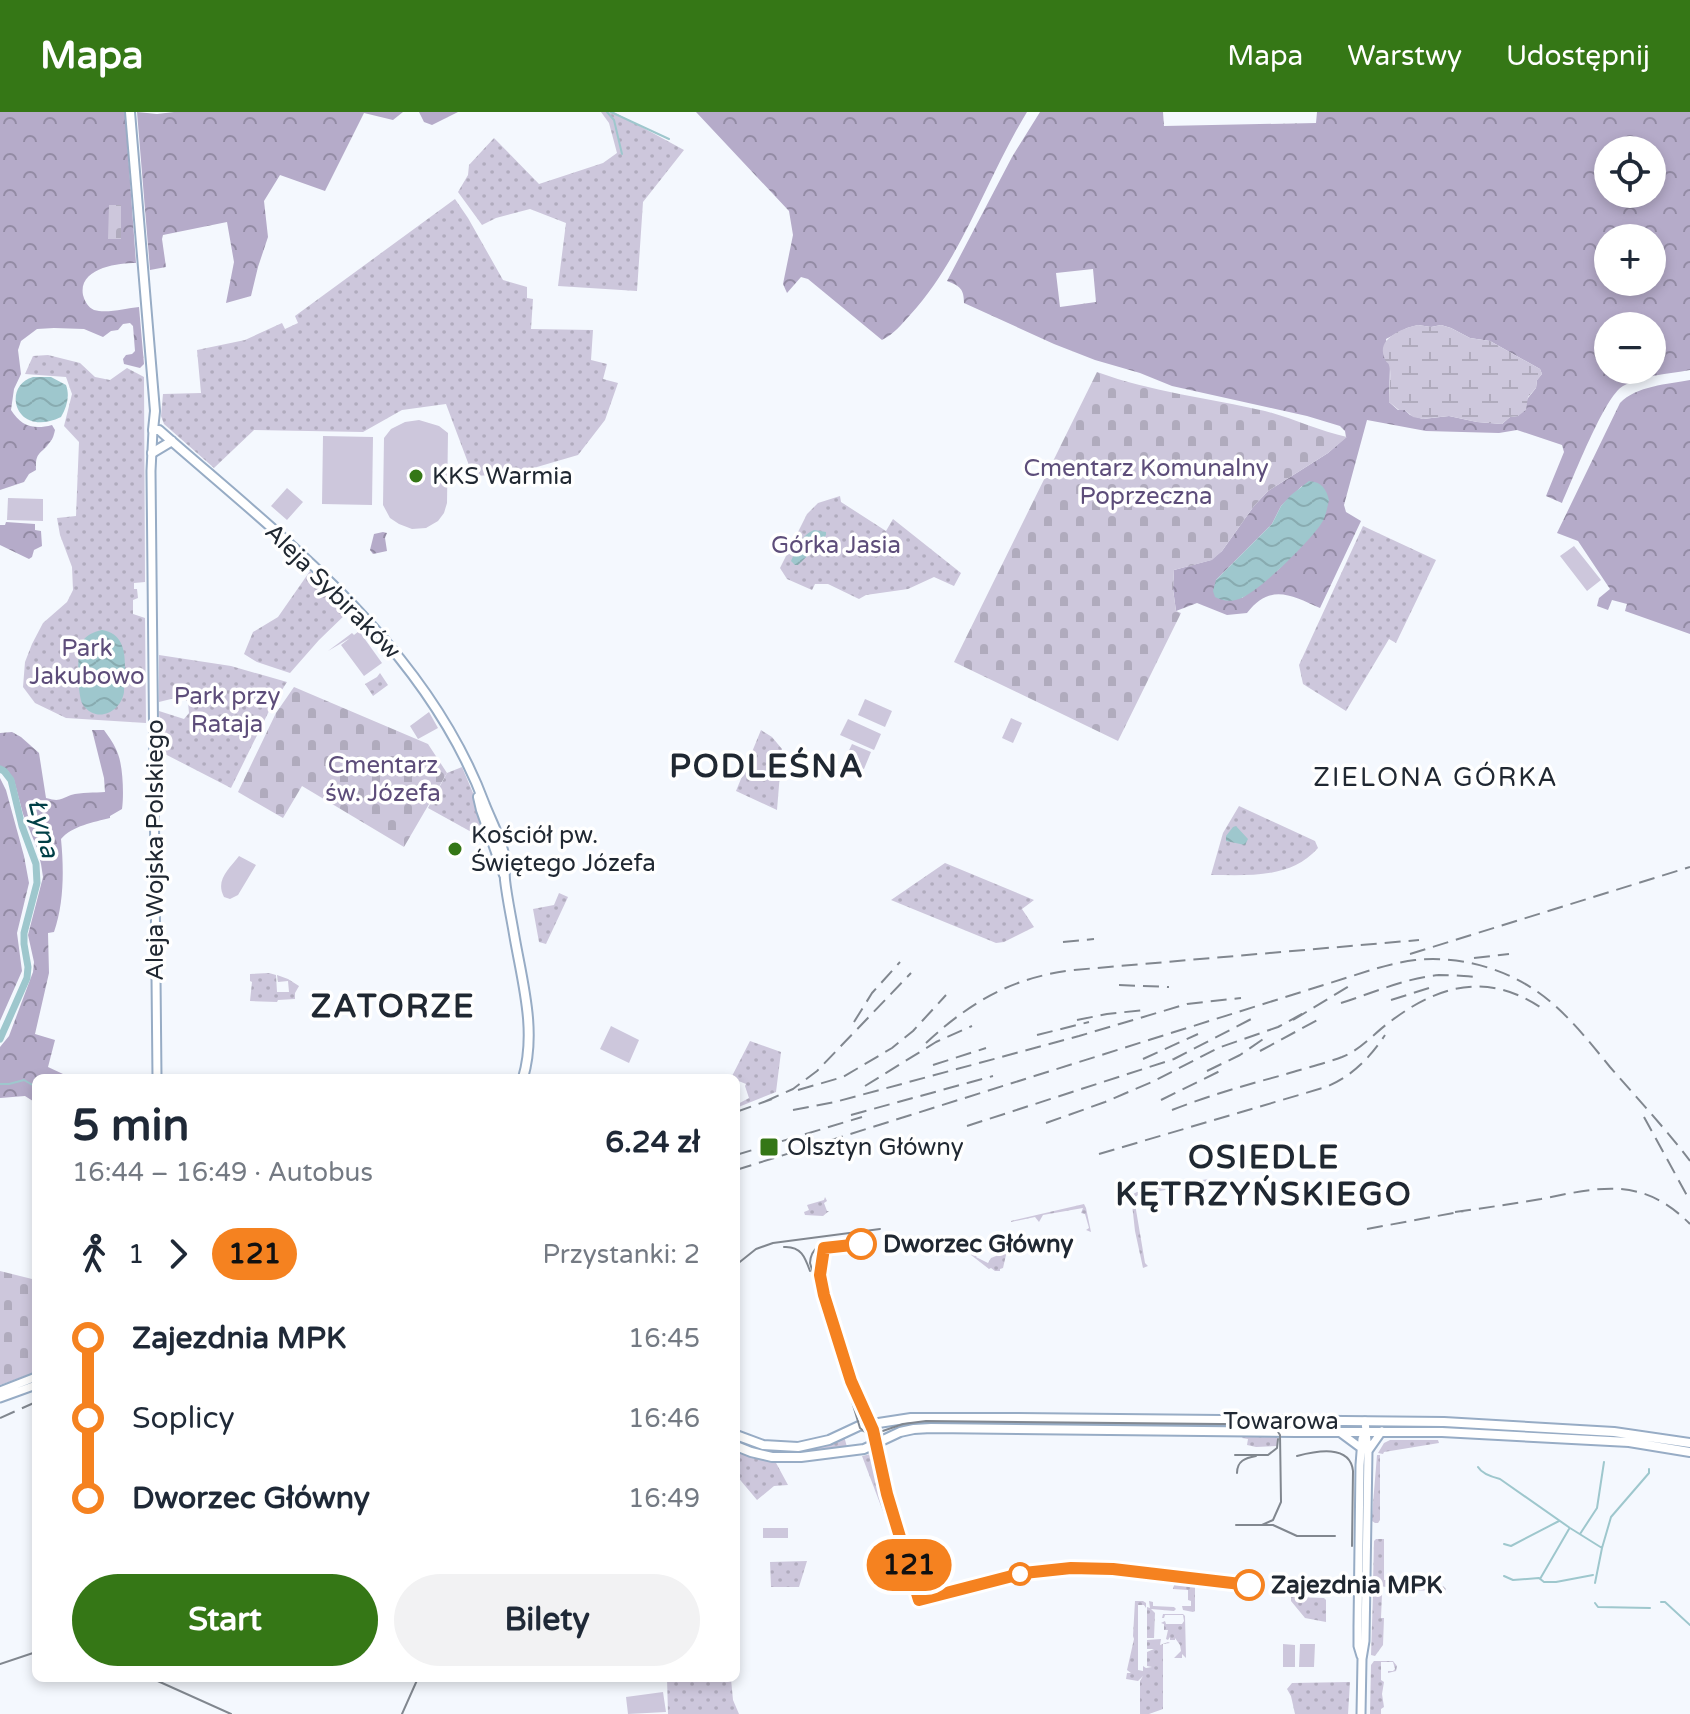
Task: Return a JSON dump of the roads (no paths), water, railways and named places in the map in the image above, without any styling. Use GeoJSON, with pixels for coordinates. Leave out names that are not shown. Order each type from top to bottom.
{"type":"FeatureCollection","features":[{"type":"Feature","properties":{"kind":"main road","name":"Aleja Wojska Polskiego"},"geometry":{"type":"LineString","coordinates":[[130,112],[152,385],[157,1074]]}},
{"type":"Feature","properties":{"kind":"main road","name":"Aleja Sybiraków"},"geometry":{"type":"LineString","coordinates":[[153,430],[159,430],[297,551],[364,617],[426,692],[444,720],[477,785],[481,810],[500,853],[529,1020],[529,1051],[524,1074]]}},
{"type":"Feature","properties":{"kind":"main road"},"geometry":{"type":"LineString","coordinates":[[152,453],[172,441]]}},
{"type":"Feature","properties":{"kind":"main road"},"geometry":{"type":"LineString","coordinates":[[0,1398],[7,1390],[32,1379]]}},
{"type":"Feature","properties":{"kind":"main road"},"geometry":{"type":"LineString","coordinates":[[7,1390],[32,1386]]}},
{"type":"Feature","properties":{"kind":"main road","name":"Towarowa"},"geometry":{"type":"LineString","coordinates":[[740,1436],[763,1445],[791,1448],[817,1444],[859,1426],[918,1418],[1365,1426],[1444,1422],[1627,1433],[1684,1445],[1690,1452]]}},
{"type":"Feature","properties":{"kind":"main road"},"geometry":{"type":"LineString","coordinates":[[1361,1714],[1362,1659],[1358,1637],[1365,1426]]}},
{"type":"Feature","properties":{"kind":"main road","name":"Towarowa"},"geometry":{"type":"LineString","coordinates":[[740,1448],[760,1455],[787,1457],[867,1449],[896,1433],[923,1428],[1338,1431],[1365,1426],[1382,1431],[1684,1445]]}},
{"type":"Feature","properties":{"kind":"main road"},"geometry":{"type":"LineString","coordinates":[[1338,1431],[1364,1449]]}},
{"type":"Feature","properties":{"kind":"main road"},"geometry":{"type":"LineString","coordinates":[[1364,1449],[1382,1431]]}},
{"type":"Feature","properties":{"kind":"water"},"geometry":{"type":"Polygon","coordinates":[[[33,377],[51,377],[66,385],[67,401],[61,417],[45,422],[33,421],[18,409],[17,390],[23,382],[33,377]]]}},
{"type":"Feature","properties":{"kind":"water"},"geometry":{"type":"Polygon","coordinates":[[[1309,481],[1323,487],[1329,500],[1324,518],[1315,532],[1259,587],[1233,601],[1215,597],[1216,580],[1272,524],[1291,495],[1309,481]]]}},
{"type":"Feature","properties":{"kind":"water"},"geometry":{"type":"Polygon","coordinates":[[[814,530],[826,532],[826,535],[795,565],[791,561],[800,543],[814,530]]]}},
{"type":"Feature","properties":{"kind":"water"},"geometry":{"type":"Polygon","coordinates":[[[102,630],[118,639],[125,664],[122,699],[113,710],[101,715],[83,705],[78,665],[81,643],[90,634],[102,630]]]}},
{"type":"Feature","properties":{"kind":"water"},"geometry":{"type":"Polygon","coordinates":[[[1236,826],[1248,839],[1245,845],[1226,841],[1226,836],[1236,826]]]}},
{"type":"Feature","properties":{"kind":"waterway"},"geometry":{"type":"LineString","coordinates":[[607,112],[614,120],[622,154]]}},
{"type":"Feature","properties":{"kind":"waterway"},"geometry":{"type":"LineString","coordinates":[[611,112],[669,139]]}},
{"type":"Feature","properties":{"kind":"waterway","name":"Łyna"},"geometry":{"type":"LineString","coordinates":[[0,769],[11,780],[22,826],[36,864],[37,883],[24,933],[27,978],[0,1039]]}},
{"type":"Feature","properties":{"kind":"waterway"},"geometry":{"type":"LineString","coordinates":[[0,1084],[24,1080],[32,1085]]}},
{"type":"Feature","properties":{"kind":"waterway"},"geometry":{"type":"LineString","coordinates":[[1580,1534],[1597,1508],[1604,1462]]}},
{"type":"Feature","properties":{"kind":"waterway"},"geometry":{"type":"LineString","coordinates":[[1478,1467],[1602,1548],[1595,1583]]}},
{"type":"Feature","properties":{"kind":"waterway"},"geometry":{"type":"LineString","coordinates":[[1602,1548],[1611,1517],[1649,1473],[1649,1469]]}},
{"type":"Feature","properties":{"kind":"waterway"},"geometry":{"type":"LineString","coordinates":[[1504,1544],[1511,1546],[1559,1521]]}},
{"type":"Feature","properties":{"kind":"waterway"},"geometry":{"type":"LineString","coordinates":[[1540,1579],[1569,1529]]}},
{"type":"Feature","properties":{"kind":"waterway"},"geometry":{"type":"LineString","coordinates":[[1504,1576],[1513,1580],[1539,1578],[1544,1582],[1556,1582],[1593,1575]]}},
{"type":"Feature","properties":{"kind":"waterway"},"geometry":{"type":"LineString","coordinates":[[1661,1602],[1665,1602],[1690,1625]]}},
{"type":"Feature","properties":{"kind":"waterway"},"geometry":{"type":"LineString","coordinates":[[1595,1603],[1598,1607],[1650,1608]]}},
{"type":"Feature","properties":{"kind":"tram line"},"geometry":{"type":"LineString","coordinates":[[740,1262],[756,1249],[773,1243],[880,1229]]}},
{"type":"Feature","properties":{"kind":"tram line"},"geometry":{"type":"LineString","coordinates":[[844,1238],[817,1248],[810,1263],[860,1428],[865,1432],[874,1434],[903,1424],[926,1421],[1330,1425]]}},
{"type":"Feature","properties":{"kind":"tram line"},"geometry":{"type":"LineString","coordinates":[[784,1247],[798,1250],[810,1271]]}},
{"type":"Feature","properties":{"kind":"tram line"},"geometry":{"type":"LineString","coordinates":[[1262,1525],[1273,1520],[1281,1502],[1280,1435],[1275,1427],[1267,1424]]}},
{"type":"Feature","properties":{"kind":"tram line"},"geometry":{"type":"LineString","coordinates":[[1235,1455],[1268,1455],[1277,1448],[1278,1439]]}},
{"type":"Feature","properties":{"kind":"tram line"},"geometry":{"type":"LineString","coordinates":[[1297,1456],[1331,1452],[1339,1453],[1351,1462],[1352,1546]]}},
{"type":"Feature","properties":{"kind":"tram line"},"geometry":{"type":"LineString","coordinates":[[1237,1473],[1242,1461],[1256,1456]]}},
{"type":"Feature","properties":{"kind":"tram line"},"geometry":{"type":"LineString","coordinates":[[1236,1525],[1273,1525],[1297,1536],[1335,1536]]}},
{"type":"Feature","properties":{"kind":"tram line"},"geometry":{"type":"LineString","coordinates":[[0,1664],[32,1653]]}},
{"type":"Feature","properties":{"kind":"tram line"},"geometry":{"type":"LineString","coordinates":[[160,1682],[231,1714]]}},
{"type":"Feature","properties":{"kind":"tram line"},"geometry":{"type":"LineString","coordinates":[[402,1714],[416,1682]]}},
{"type":"Feature","properties":{"kind":"railway"},"geometry":{"type":"LineString","coordinates":[[1410,954],[1690,867]]}},
{"type":"Feature","properties":{"kind":"railway"},"geometry":{"type":"LineString","coordinates":[[1063,942],[1094,939]]}},
{"type":"Feature","properties":{"kind":"railway"},"geometry":{"type":"LineString","coordinates":[[926,1043],[976,1004],[1012,985],[1052,973],[1419,940]]}},
{"type":"Feature","properties":{"kind":"railway"},"geometry":{"type":"LineString","coordinates":[[1474,958],[1509,954]]}},
{"type":"Feature","properties":{"kind":"railway"},"geometry":{"type":"LineString","coordinates":[[740,1169],[1373,969],[1406,961],[1433,959],[1470,963],[1505,974],[1552,1003],[1690,1161]]}},
{"type":"Feature","properties":{"kind":"railway"},"geometry":{"type":"LineString","coordinates":[[854,1022],[872,993],[900,962]]}},
{"type":"Feature","properties":{"kind":"railway"},"geometry":{"type":"LineString","coordinates":[[764,1102],[793,1089],[817,1071],[911,973]]}},
{"type":"Feature","properties":{"kind":"railway"},"geometry":{"type":"LineString","coordinates":[[1341,1003],[1426,977],[1477,977]]}},
{"type":"Feature","properties":{"kind":"railway"},"geometry":{"type":"LineString","coordinates":[[1119,985],[1169,987]]}},
{"type":"Feature","properties":{"kind":"railway"},"geometry":{"type":"LineString","coordinates":[[1293,1020],[1351,985]]}},
{"type":"Feature","properties":{"kind":"railway"},"geometry":{"type":"LineString","coordinates":[[1172,1110],[1342,1057],[1356,1050],[1409,1008],[1446,991],[1465,987],[1503,990],[1543,1009]]}},
{"type":"Feature","properties":{"kind":"railway"},"geometry":{"type":"LineString","coordinates":[[1391,1000],[1429,988]]}},
{"type":"Feature","properties":{"kind":"railway"},"geometry":{"type":"LineString","coordinates":[[798,1090],[843,1077],[892,1048],[913,1031],[946,995]]}},
{"type":"Feature","properties":{"kind":"railway"},"geometry":{"type":"LineString","coordinates":[[793,1110],[835,1102],[1187,1004],[1241,998]]}},
{"type":"Feature","properties":{"kind":"railway"},"geometry":{"type":"LineString","coordinates":[[1077,1020],[1144,1010]]}},
{"type":"Feature","properties":{"kind":"railway"},"geometry":{"type":"LineString","coordinates":[[1046,1123],[1105,1102],[1218,1048],[1278,1027],[1302,1014]]}},
{"type":"Feature","properties":{"kind":"railway"},"geometry":{"type":"LineString","coordinates":[[967,1126],[1174,1059],[1257,1016]]}},
{"type":"Feature","properties":{"kind":"railway"},"geometry":{"type":"LineString","coordinates":[[1260,1051],[1323,1017]]}},
{"type":"Feature","properties":{"kind":"railway"},"geometry":{"type":"LineString","coordinates":[[1037,1035],[1089,1022]]}},
{"type":"Feature","properties":{"kind":"railway"},"geometry":{"type":"LineString","coordinates":[[865,1086],[936,1042],[972,1026]]}},
{"type":"Feature","properties":{"kind":"railway"},"geometry":{"type":"LineString","coordinates":[[1143,1059],[1198,1034]]}},
{"type":"Feature","properties":{"kind":"railway"},"geometry":{"type":"LineString","coordinates":[[1207,1071],[1240,1055],[1269,1035]]}},
{"type":"Feature","properties":{"kind":"railway"},"geometry":{"type":"LineString","coordinates":[[1099,1154],[1326,1087],[1359,1066],[1385,1035]]}},
{"type":"Feature","properties":{"kind":"railway"},"geometry":{"type":"LineString","coordinates":[[933,1065],[986,1048]]}},
{"type":"Feature","properties":{"kind":"railway"},"geometry":{"type":"LineString","coordinates":[[1161,1100],[1220,1071]]}},
{"type":"Feature","properties":{"kind":"railway"},"geometry":{"type":"LineString","coordinates":[[851,1115],[993,1076]]}},
{"type":"Feature","properties":{"kind":"railway"},"geometry":{"type":"LineString","coordinates":[[740,1111],[772,1099]]}},
{"type":"Feature","properties":{"kind":"railway"},"geometry":{"type":"LineString","coordinates":[[740,1154],[862,1117]]}},
{"type":"Feature","properties":{"kind":"railway"},"geometry":{"type":"LineString","coordinates":[[1644,1117],[1690,1201]]}},
{"type":"Feature","properties":{"kind":"railway"},"geometry":{"type":"LineString","coordinates":[[1455,1212],[1583,1191],[1620,1189],[1655,1198],[1690,1224]]}},
{"type":"Feature","properties":{"kind":"railway"},"geometry":{"type":"LineString","coordinates":[[1367,1229],[1464,1211]]}},
{"type":"Feature","properties":{"kind":"railway"},"geometry":{"type":"LineString","coordinates":[[0,1418],[32,1404]]}},
{"type":"Feature","properties":{"kind":"place","name":"KKS Warmia"},"geometry":{"type":"Point","coordinates":[416,476]}},
{"type":"Feature","properties":{"kind":"place","name":"Kościół pw. Świętego Józefa"},"geometry":{"type":"Point","coordinates":[455,849]}},
{"type":"Feature","properties":{"kind":"place","name":"Olsztyn Główny"},"geometry":{"type":"Point","coordinates":[769,1147]}},
{"type":"Feature","properties":{"kind":"place","name":"Dworzec Główny"},"geometry":{"type":"Point","coordinates":[861,1244]}},
{"type":"Feature","properties":{"kind":"place","name":"Zajezdnia MPK"},"geometry":{"type":"Point","coordinates":[1249,1585]}},
{"type":"Feature","properties":{"kind":"district","name":"PODLEŚNA"},"geometry":{"type":"Point","coordinates":[767,766]}},
{"type":"Feature","properties":{"kind":"district","name":"ZIELONA GÓRKA"},"geometry":{"type":"Point","coordinates":[1436,777]}},
{"type":"Feature","properties":{"kind":"district","name":"ZATORZE"},"geometry":{"type":"Point","coordinates":[393,1006]}},
{"type":"Feature","properties":{"kind":"district","name":"OSIEDLE KĘTRZYŃSKIEGO"},"geometry":{"type":"Point","coordinates":[1264,1176]}},
{"type":"Feature","properties":{"kind":"park label","name":"Cmentarz Komunalny Poprzeczna"},"geometry":{"type":"Point","coordinates":[1146,482]}},
{"type":"Feature","properties":{"kind":"park label","name":"Górka Jasia"},"geometry":{"type":"Point","coordinates":[836,545]}},
{"type":"Feature","properties":{"kind":"park label","name":"Park Jakubowo"},"geometry":{"type":"Point","coordinates":[87,662]}},
{"type":"Feature","properties":{"kind":"park label","name":"Park przy Rataja"},"geometry":{"type":"Point","coordinates":[227,710]}},
{"type":"Feature","properties":{"kind":"park label","name":"Cmentarz św. Józefa"},"geometry":{"type":"Point","coordinates":[383,779]}}]}
